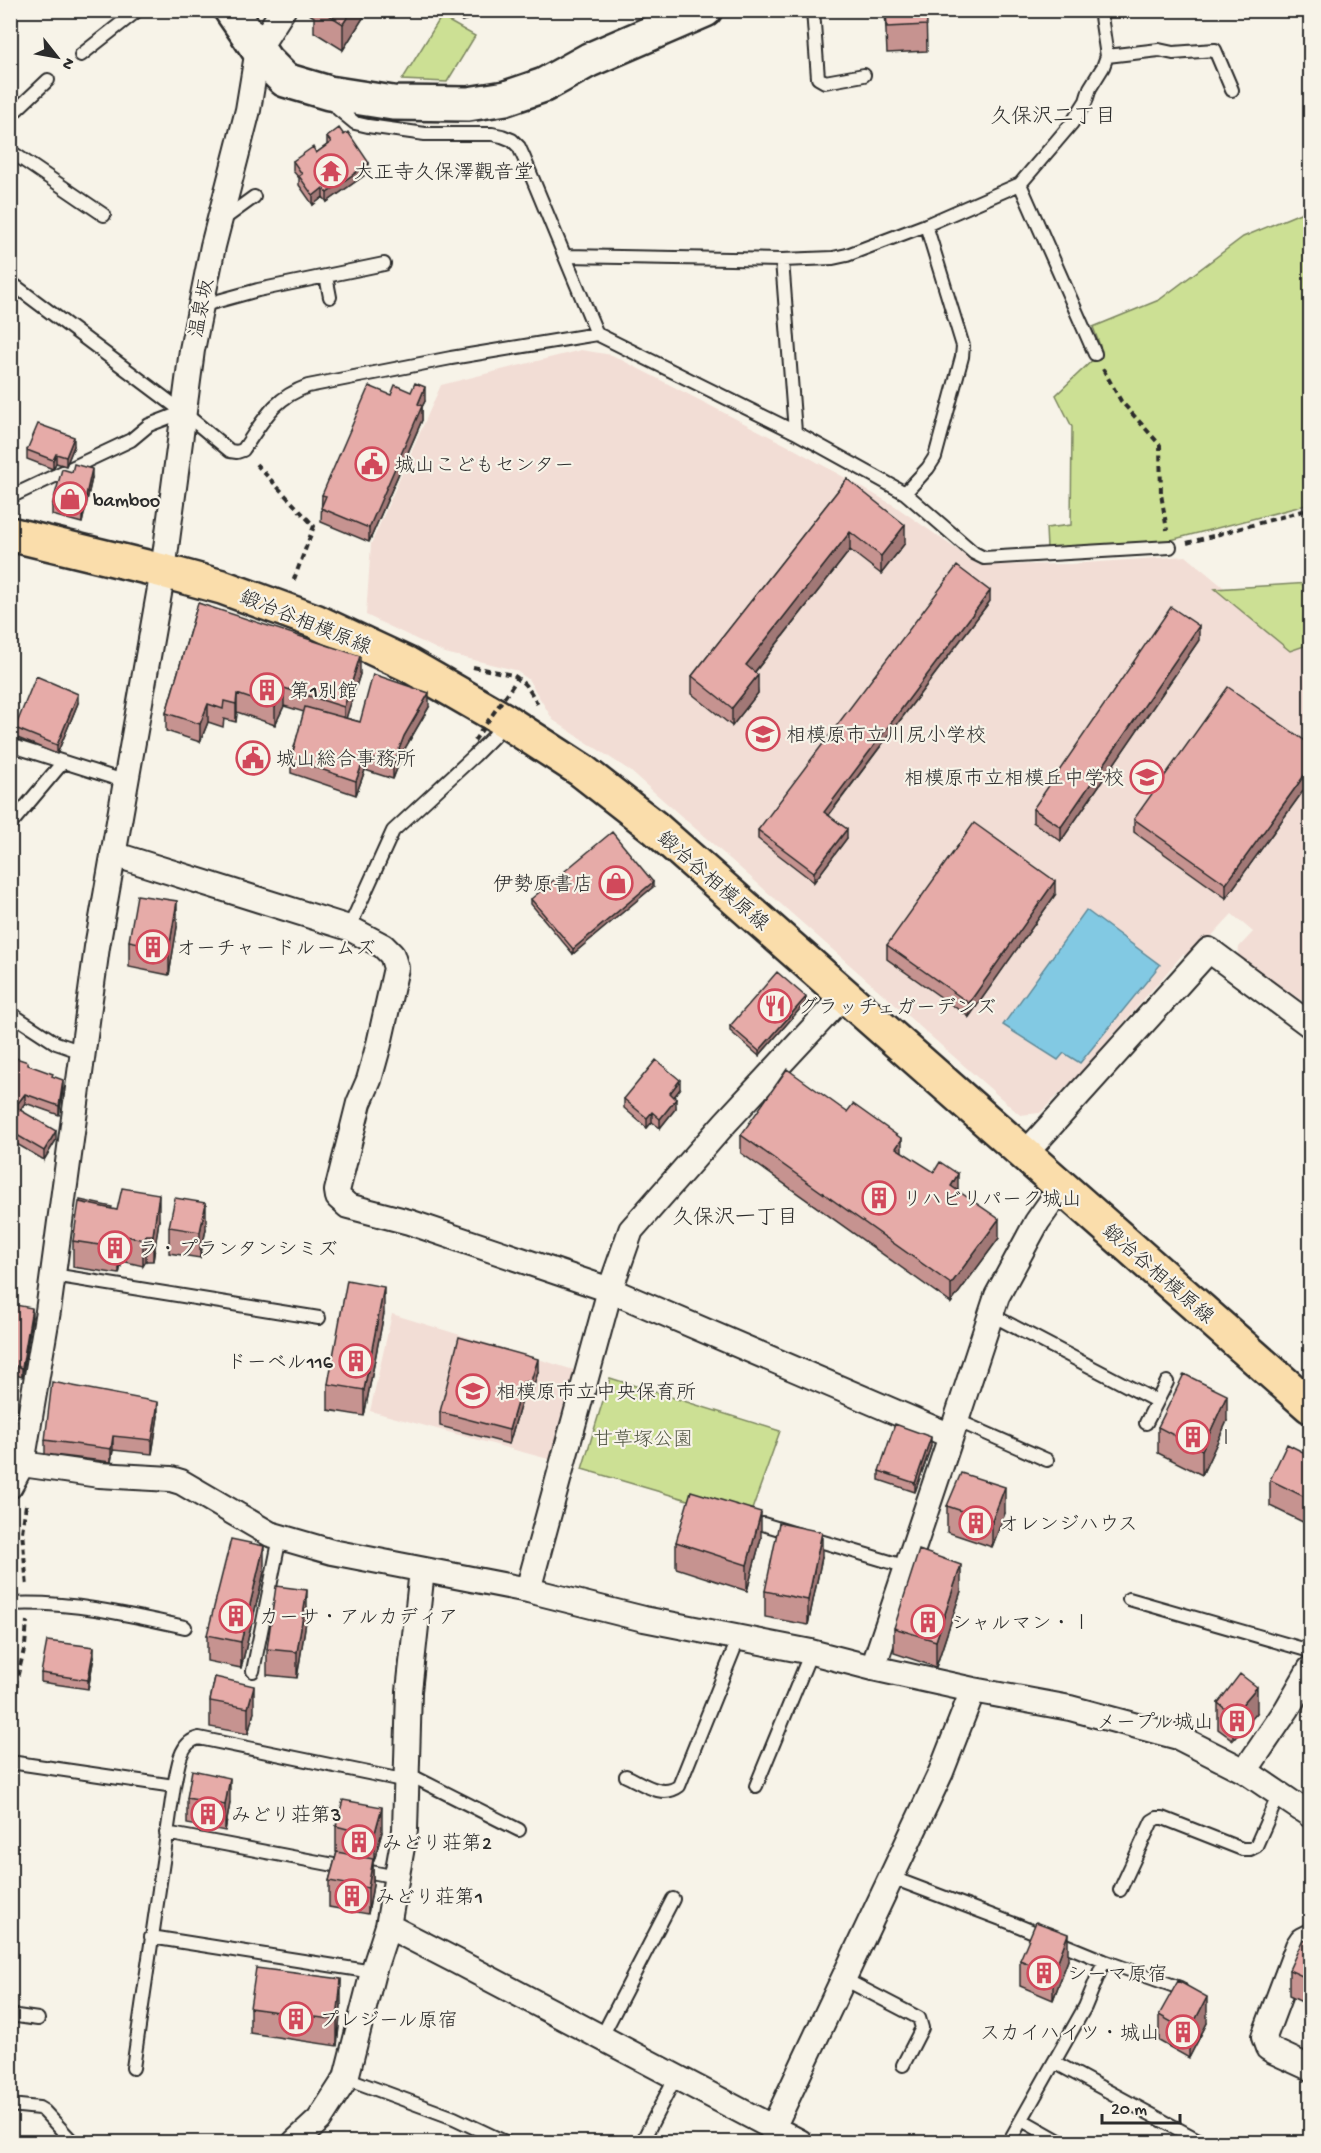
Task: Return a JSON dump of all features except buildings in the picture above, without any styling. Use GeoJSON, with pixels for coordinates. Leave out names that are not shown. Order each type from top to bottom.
{"type":"FeatureCollection","features":[{"type":"Feature","properties":{"kind":"main road","name":"鍛冶谷相模原線"},"geometry":{"type":"LineString","coordinates":[[10,534],[163,570],[222,587],[315,621],[407,664],[504,720],[581,770],[654,827],[1311,1406]]}},
{"type":"Feature","properties":{"kind":"street"},"geometry":{"type":"LineString","coordinates":[[231,10],[266,61],[285,80],[329,93],[393,103],[468,104],[506,98],[544,85],[589,60],[705,10]]}},
{"type":"Feature","properties":{"kind":"street"},"geometry":{"type":"LineString","coordinates":[[258,49],[283,10]]}},
{"type":"Feature","properties":{"kind":"street","name":"温泉坂"},"geometry":{"type":"LineString","coordinates":[[10,1486],[22,1464],[53,1275],[82,1052],[112,854],[127,782],[163,570],[186,384],[200,306],[248,110],[258,49]]}},
{"type":"Feature","properties":{"kind":"street"},"geometry":{"type":"LineString","coordinates":[[112,854],[349,928],[383,946],[392,955],[396,968],[377,1053],[359,1103],[337,1191],[338,1197],[348,1206],[409,1222],[610,1290],[953,1428]]}},
{"type":"Feature","properties":{"kind":"street"},"geometry":{"type":"LineString","coordinates":[[1024,1155],[1209,950],[1311,1025]]}},
{"type":"Feature","properties":{"kind":"street"},"geometry":{"type":"LineString","coordinates":[[528,1590],[610,1290],[632,1230],[725,1123],[845,994]]}},
{"type":"Feature","properties":{"kind":"street"},"geometry":{"type":"LineString","coordinates":[[873,1668],[997,1296],[1016,1258],[1061,1188]]}},
{"type":"Feature","properties":{"kind":"street"},"geometry":{"type":"LineString","coordinates":[[22,1464],[99,1475],[171,1479],[181,1482],[255,1526],[280,1538],[332,1552],[528,1590],[644,1618],[811,1652],[973,1690],[1070,1708],[1178,1737],[1245,1771],[1311,1815]]}},
{"type":"Feature","properties":{"kind":"street"},"geometry":{"type":"LineString","coordinates":[[295,2142],[319,2120],[346,2078],[373,1972],[388,1926],[405,1830],[409,1691],[422,1570]]}},
{"type":"Feature","properties":{"kind":"street"},"geometry":{"type":"LineString","coordinates":[[1245,1771],[1311,1669]]}},
{"type":"Feature","properties":{"kind":"street"},"geometry":{"type":"LineString","coordinates":[[769,2135],[941,1772],[973,1690]]}},
{"type":"Feature","properties":{"kind":"street"},"geometry":{"type":"LineString","coordinates":[[388,1926],[676,2076],[769,2135],[800,2142]]}},
{"type":"Feature","properties":{"kind":"street"},"geometry":{"type":"LineString","coordinates":[[1311,1936],[1302,1940],[1298,1946],[1264,2037],[1268,2048],[1311,2068]]}},
{"type":"Feature","properties":{"kind":"lane"},"geometry":{"type":"LineString","coordinates":[[81,55],[138,10]]}},
{"type":"Feature","properties":{"kind":"lane"},"geometry":{"type":"LineString","coordinates":[[813,10],[818,78],[825,82],[864,75]]}},
{"type":"Feature","properties":{"kind":"lane"},"geometry":{"type":"LineString","coordinates":[[566,256],[782,260],[833,258],[847,255],[926,225],[1020,184],[1072,123],[1103,67],[1107,56],[1100,10]]}},
{"type":"Feature","properties":{"kind":"lane"},"geometry":{"type":"LineString","coordinates":[[1107,56],[1159,50],[1173,53],[1215,50],[1232,90]]}},
{"type":"Feature","properties":{"kind":"lane"},"geometry":{"type":"LineString","coordinates":[[10,116],[48,80]]}},
{"type":"Feature","properties":{"kind":"lane"},"geometry":{"type":"LineString","coordinates":[[329,93],[338,109],[355,123],[425,134],[492,134],[512,140],[519,147],[524,158],[597,334]]}},
{"type":"Feature","properties":{"kind":"lane"},"geometry":{"type":"LineString","coordinates":[[10,151],[104,215]]}},
{"type":"Feature","properties":{"kind":"lane"},"geometry":{"type":"LineString","coordinates":[[1020,184],[1095,354]]}},
{"type":"Feature","properties":{"kind":"lane"},"geometry":{"type":"LineString","coordinates":[[219,223],[254,197]]}},
{"type":"Feature","properties":{"kind":"lane"},"geometry":{"type":"LineString","coordinates":[[905,493],[935,457],[963,346],[926,225]]}},
{"type":"Feature","properties":{"kind":"lane"},"geometry":{"type":"LineString","coordinates":[[782,260],[795,432]]}},
{"type":"Feature","properties":{"kind":"lane"},"geometry":{"type":"LineString","coordinates":[[200,306],[258,290],[384,264]]}},
{"type":"Feature","properties":{"kind":"lane"},"geometry":{"type":"LineString","coordinates":[[326,276],[330,297]]}},
{"type":"Feature","properties":{"kind":"lane"},"geometry":{"type":"LineString","coordinates":[[10,282],[183,412],[224,448],[237,452],[243,450],[274,405],[294,391],[308,386],[451,358],[597,334],[795,432],[905,493],[974,553],[984,558],[1170,547]]}},
{"type":"Feature","properties":{"kind":"lane"},"geometry":{"type":"LineString","coordinates":[[10,497],[131,440],[150,425],[183,412]]}},
{"type":"Feature","properties":{"kind":"lane"},"geometry":{"type":"LineString","coordinates":[[349,928],[393,831],[494,736],[504,720]]}},
{"type":"Feature","properties":{"kind":"lane"},"geometry":{"type":"LineString","coordinates":[[10,745],[127,782]]}},
{"type":"Feature","properties":{"kind":"lane"},"geometry":{"type":"LineString","coordinates":[[10,825],[63,762]]}},
{"type":"Feature","properties":{"kind":"lane"},"geometry":{"type":"LineString","coordinates":[[10,1013],[56,1043],[82,1052]]}},
{"type":"Feature","properties":{"kind":"lane"},"geometry":{"type":"LineString","coordinates":[[53,1275],[319,1318]]}},
{"type":"Feature","properties":{"kind":"lane"},"geometry":{"type":"LineString","coordinates":[[990,1314],[1156,1401]]}},
{"type":"Feature","properties":{"kind":"lane"},"geometry":{"type":"LineString","coordinates":[[1146,1423],[1167,1382]]}},
{"type":"Feature","properties":{"kind":"lane"},"geometry":{"type":"LineString","coordinates":[[953,1428],[1047,1460]]}},
{"type":"Feature","properties":{"kind":"lane"},"geometry":{"type":"LineString","coordinates":[[763,1524],[907,1567]]}},
{"type":"Feature","properties":{"kind":"lane"},"geometry":{"type":"LineString","coordinates":[[253,1671],[280,1538]]}},
{"type":"Feature","properties":{"kind":"lane"},"geometry":{"type":"LineString","coordinates":[[1129,1599],[1311,1651]]}},
{"type":"Feature","properties":{"kind":"lane"},"geometry":{"type":"LineString","coordinates":[[10,1604],[28,1603],[99,1608],[185,1627]]}},
{"type":"Feature","properties":{"kind":"lane"},"geometry":{"type":"LineString","coordinates":[[626,1776],[663,1792],[673,1791],[679,1786],[738,1637]]}},
{"type":"Feature","properties":{"kind":"lane"},"geometry":{"type":"LineString","coordinates":[[756,1786],[811,1652]]}},
{"type":"Feature","properties":{"kind":"lane"},"geometry":{"type":"LineString","coordinates":[[133,2068],[174,1785],[184,1746],[190,1740],[199,1738],[407,1777],[519,1830]]}},
{"type":"Feature","properties":{"kind":"lane"},"geometry":{"type":"LineString","coordinates":[[10,1762],[174,1785]]}},
{"type":"Feature","properties":{"kind":"lane"},"geometry":{"type":"LineString","coordinates":[[1120,1890],[1152,1821],[1163,1818],[1242,1849],[1250,1849],[1256,1846],[1279,1794]]}},
{"type":"Feature","properties":{"kind":"lane"},"geometry":{"type":"LineString","coordinates":[[166,1833],[397,1878]]}},
{"type":"Feature","properties":{"kind":"lane"},"geometry":{"type":"LineString","coordinates":[[892,1878],[1104,1961],[1180,1988]]}},
{"type":"Feature","properties":{"kind":"lane"},"geometry":{"type":"LineString","coordinates":[[601,2038],[673,1899]]}},
{"type":"Feature","properties":{"kind":"lane"},"geometry":{"type":"LineString","coordinates":[[151,1937],[373,1972]]}},
{"type":"Feature","properties":{"kind":"lane"},"geometry":{"type":"LineString","coordinates":[[1009,2142],[1085,2007],[1104,1961]]}},
{"type":"Feature","properties":{"kind":"lane"},"geometry":{"type":"LineString","coordinates":[[844,1979],[919,2018],[922,2028],[903,2065]]}},
{"type":"Feature","properties":{"kind":"lane"},"geometry":{"type":"LineString","coordinates":[[10,2015],[38,2019]]}},
{"type":"Feature","properties":{"kind":"lane"},"geometry":{"type":"LineString","coordinates":[[1054,2062],[1202,2142]]}},
{"type":"Feature","properties":{"kind":"lane"},"geometry":{"type":"LineString","coordinates":[[642,2142],[676,2076]]}},
{"type":"Feature","properties":{"kind":"lane"},"geometry":{"type":"LineString","coordinates":[[346,2078],[454,2118],[505,2142]]}},
{"type":"Feature","properties":{"kind":"lane"},"geometry":{"type":"LineString","coordinates":[[10,2105],[44,2110],[73,2142]]}},
{"type":"Feature","properties":{"kind":"lane"},"geometry":{"type":"LineString","coordinates":[[1022,2120],[1061,2142]]}},
{"type":"Feature","properties":{"kind":"path"},"geometry":{"type":"LineString","coordinates":[[1095,354],[1121,401],[1160,445],[1161,494],[1170,547],[1311,509]]}},
{"type":"Feature","properties":{"kind":"path"},"geometry":{"type":"LineString","coordinates":[[243,450],[314,526],[290,589]]}},
{"type":"Feature","properties":{"kind":"path"},"geometry":{"type":"LineString","coordinates":[[472,667],[513,675],[526,683],[542,713]]}},
{"type":"Feature","properties":{"kind":"path"},"geometry":{"type":"LineString","coordinates":[[474,741],[518,678]]}},
{"type":"Feature","properties":{"kind":"shaded area","name":"相模原市立川尻小学校"},"geometry":{"type":"Polygon","coordinates":[[[581,350],[612,355],[794,449],[895,506],[979,565],[1070,564],[1186,556],[1271,627],[1310,621],[1310,1006],[1238,958],[1239,947],[1253,932],[1232,914],[1190,959],[1183,954],[1081,1072],[1040,1113],[1020,1115],[629,770],[553,720],[528,679],[515,670],[445,653],[366,615],[371,544],[441,385],[581,350]]]}},
{"type":"Feature","properties":{"kind":"shaded area","name":"相模原市立中央保育所"},"geometry":{"type":"Polygon","coordinates":[[[392,1314],[577,1371],[552,1460],[370,1411],[392,1314]]]}},
{"type":"Feature","properties":{"kind":"green space"},"geometry":{"type":"Polygon","coordinates":[[[441,17],[475,36],[447,82],[402,80],[441,17]]]}},
{"type":"Feature","properties":{"kind":"green space"},"geometry":{"type":"Polygon","coordinates":[[[1310,209],[1310,504],[1163,542],[1047,548],[1046,528],[1071,525],[1072,427],[1056,395],[1102,351],[1093,327],[1159,300],[1243,237],[1310,209]]]}},
{"type":"Feature","properties":{"kind":"green space"},"geometry":{"type":"Polygon","coordinates":[[[1310,583],[1310,644],[1290,651],[1215,589],[1310,583]]]}},
{"type":"Feature","properties":{"kind":"green space","name":"甘草塚公園"},"geometry":{"type":"Polygon","coordinates":[[[610,1378],[780,1431],[749,1518],[582,1469],[610,1378]]]}},
{"type":"Feature","properties":{"kind":"water"},"geometry":{"type":"Polygon","coordinates":[[[1086,910],[1160,965],[1080,1063],[1064,1053],[1058,1060],[1003,1025],[1086,910]]]}},
{"type":"Feature","properties":{"kind":"place","name":"大正寺久保澤觀音堂"},"geometry":{"type":"Point","coordinates":[331,171]}},
{"type":"Feature","properties":{"kind":"place","name":"城山こどもセンター"},"geometry":{"type":"Point","coordinates":[372,464]}},
{"type":"Feature","properties":{"kind":"place","name":"bamboo"},"geometry":{"type":"Point","coordinates":[70,499]}},
{"type":"Feature","properties":{"kind":"place","name":"第1別館"},"geometry":{"type":"Point","coordinates":[267,690]}},
{"type":"Feature","properties":{"kind":"place","name":"相模原市立川尻小学校"},"geometry":{"type":"Point","coordinates":[763,734]}},
{"type":"Feature","properties":{"kind":"place","name":"城山総合事務所"},"geometry":{"type":"Point","coordinates":[253,758]}},
{"type":"Feature","properties":{"kind":"place","name":"相模原市立相模丘中学校"},"geometry":{"type":"Point","coordinates":[1147,777]}},
{"type":"Feature","properties":{"kind":"place","name":"伊勢原書店"},"geometry":{"type":"Point","coordinates":[616,883]}},
{"type":"Feature","properties":{"kind":"place","name":"オーチャードルームズ"},"geometry":{"type":"Point","coordinates":[153,947]}},
{"type":"Feature","properties":{"kind":"place","name":"グラッチェガーデンズ"},"geometry":{"type":"Point","coordinates":[775,1006]}},
{"type":"Feature","properties":{"kind":"place","name":"リハビリパーク城山"},"geometry":{"type":"Point","coordinates":[879,1198]}},
{"type":"Feature","properties":{"kind":"place","name":"ラ・プランタンシミズ"},"geometry":{"type":"Point","coordinates":[115,1248]}},
{"type":"Feature","properties":{"kind":"place","name":"ドーベル116"},"geometry":{"type":"Point","coordinates":[356,1361]}},
{"type":"Feature","properties":{"kind":"place","name":"相模原市立中央保育所"},"geometry":{"type":"Point","coordinates":[473,1391]}},
{"type":"Feature","properties":{"kind":"place","name":"Ⅰ"},"geometry":{"type":"Point","coordinates":[1193,1437]}},
{"type":"Feature","properties":{"kind":"place","name":"オレンジハウス"},"geometry":{"type":"Point","coordinates":[976,1523]}},
{"type":"Feature","properties":{"kind":"place","name":"カーサ・アルカディア"},"geometry":{"type":"Point","coordinates":[236,1616]}},
{"type":"Feature","properties":{"kind":"place","name":"シャルマン・Ⅰ"},"geometry":{"type":"Point","coordinates":[928,1622]}},
{"type":"Feature","properties":{"kind":"place","name":"メープル城山"},"geometry":{"type":"Point","coordinates":[1237,1721]}},
{"type":"Feature","properties":{"kind":"place","name":"みどり荘第3"},"geometry":{"type":"Point","coordinates":[208,1814]}},
{"type":"Feature","properties":{"kind":"place","name":"みどり荘第2"},"geometry":{"type":"Point","coordinates":[359,1842]}},
{"type":"Feature","properties":{"kind":"place","name":"みどり荘第1"},"geometry":{"type":"Point","coordinates":[352,1896]}},
{"type":"Feature","properties":{"kind":"place","name":"シーマ原宿"},"geometry":{"type":"Point","coordinates":[1044,1973]}},
{"type":"Feature","properties":{"kind":"place","name":"プレジール原宿"},"geometry":{"type":"Point","coordinates":[296,2019]}},
{"type":"Feature","properties":{"kind":"place","name":"スカイハイツ・城山"},"geometry":{"type":"Point","coordinates":[1183,2032]}},
{"type":"Feature","properties":{"kind":"district","name":"久保沢二丁目"},"geometry":{"type":"Point","coordinates":[1053,115]}},
{"type":"Feature","properties":{"kind":"district","name":"久保沢一丁目"},"geometry":{"type":"Point","coordinates":[735,1216]}}]}
